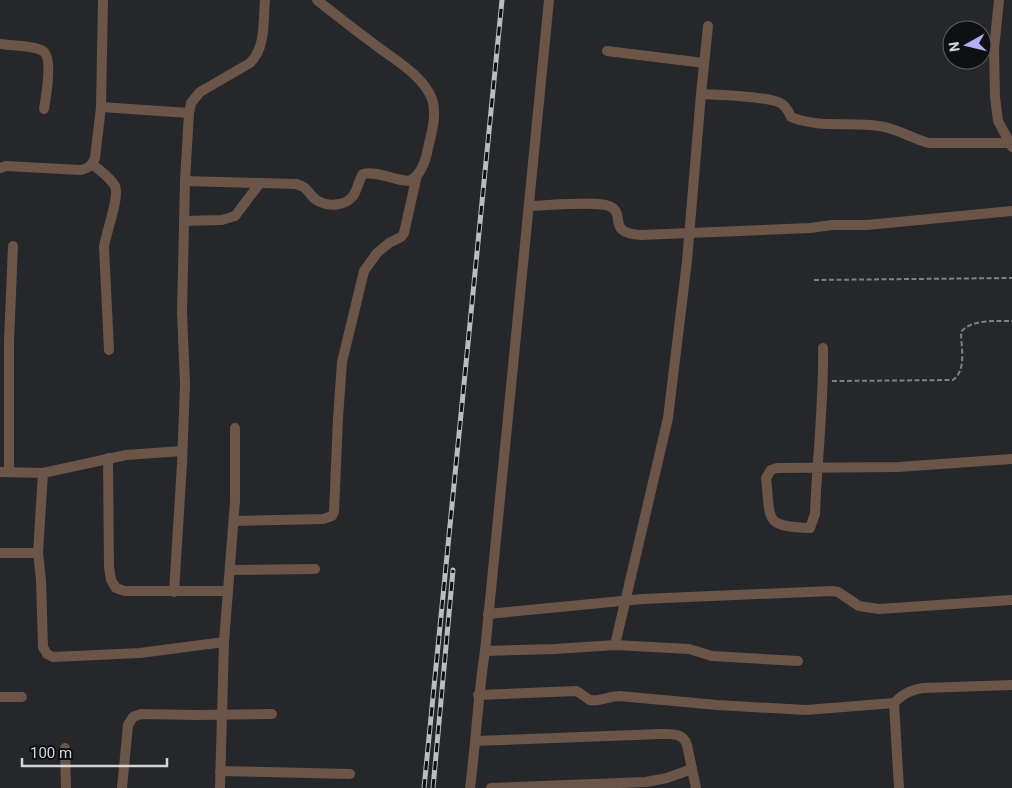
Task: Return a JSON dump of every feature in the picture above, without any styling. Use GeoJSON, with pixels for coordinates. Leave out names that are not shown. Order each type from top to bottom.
{"type":"FeatureCollection","features":[{"type":"Feature","properties":{"kind":"street"},"geometry":{"type":"LineString","coordinates":[[0,168],[6,166],[81,170],[88,168],[92,164],[95,158],[101,107],[103,0]]}},
{"type":"Feature","properties":{"kind":"street"},"geometry":{"type":"LineString","coordinates":[[174,592],[185,384],[182,312],[185,181],[189,113],[191,103],[200,92],[250,63],[256,57],[260,48],[265,0]]}},
{"type":"Feature","properties":{"kind":"street"},"geometry":{"type":"LineString","coordinates":[[234,521],[323,519],[332,516],[334,512],[342,362],[364,271],[377,253],[404,233],[417,175],[427,154],[433,123],[432,99],[427,89],[406,69],[317,0]]}},
{"type":"Feature","properties":{"kind":"street"},"geometry":{"type":"LineString","coordinates":[[470,788],[549,0]]}},
{"type":"Feature","properties":{"kind":"street"},"geometry":{"type":"LineString","coordinates":[[701,94],[773,101],[781,103],[787,109],[790,117],[798,120],[877,126],[893,129],[930,143],[1011,146],[998,121],[995,97],[994,48],[999,0]]}},
{"type":"Feature","properties":{"kind":"street"},"geometry":{"type":"LineString","coordinates":[[615,645],[668,418],[689,232],[708,26]]}},
{"type":"Feature","properties":{"kind":"street"},"geometry":{"type":"LineString","coordinates":[[0,44],[36,49],[43,51],[47,56],[48,66],[44,108]]}},
{"type":"Feature","properties":{"kind":"street"},"geometry":{"type":"LineString","coordinates":[[606,50],[704,63]]}},
{"type":"Feature","properties":{"kind":"street"},"geometry":{"type":"LineString","coordinates":[[101,107],[189,113]]}},
{"type":"Feature","properties":{"kind":"street"},"geometry":{"type":"LineString","coordinates":[[92,164],[115,186],[117,195],[105,235],[104,246],[109,350]]}},
{"type":"Feature","properties":{"kind":"street"},"geometry":{"type":"LineString","coordinates":[[185,181],[304,186],[314,198],[321,202],[341,204],[349,201],[354,194],[362,174],[376,173],[402,181],[409,180],[417,175]]}},
{"type":"Feature","properties":{"kind":"street"},"geometry":{"type":"LineString","coordinates":[[184,221],[222,220],[235,216],[260,183]]}},
{"type":"Feature","properties":{"kind":"street"},"geometry":{"type":"LineString","coordinates":[[529,206],[584,204],[612,207],[616,211],[618,225],[622,231],[630,235],[867,225],[1012,211]]}},
{"type":"Feature","properties":{"kind":"street"},"geometry":{"type":"LineString","coordinates":[[13,246],[4,472],[43,473],[126,455],[182,451]]}},
{"type":"Feature","properties":{"kind":"street"},"geometry":{"type":"LineString","coordinates":[[823,348],[823,381],[817,467],[814,514],[810,528],[787,527],[773,522],[770,515],[766,478],[767,474],[777,468],[817,467],[911,467],[1012,459]]}},
{"type":"Feature","properties":{"kind":"street"},"geometry":{"type":"LineString","coordinates":[[220,788],[224,642],[236,476],[235,428]]}},
{"type":"Feature","properties":{"kind":"street"},"geometry":{"type":"LineString","coordinates":[[108,458],[109,567],[111,580],[116,588],[125,591],[228,591]]}},
{"type":"Feature","properties":{"kind":"street"},"geometry":{"type":"LineString","coordinates":[[43,473],[38,553],[41,580],[43,647],[47,654],[53,657],[140,653],[224,642]]}},
{"type":"Feature","properties":{"kind":"street"},"geometry":{"type":"LineString","coordinates":[[0,553],[38,553]]}},
{"type":"Feature","properties":{"kind":"street"},"geometry":{"type":"LineString","coordinates":[[230,570],[315,570]]}},
{"type":"Feature","properties":{"kind":"street"},"geometry":{"type":"LineString","coordinates":[[488,614],[626,602],[832,591],[838,592],[858,606],[879,609],[1012,600]]}},
{"type":"Feature","properties":{"kind":"street"},"geometry":{"type":"LineString","coordinates":[[485,651],[615,645],[689,649],[712,656],[798,661]]}},
{"type":"Feature","properties":{"kind":"street"},"geometry":{"type":"LineString","coordinates":[[478,695],[576,691],[581,692],[589,700],[620,696],[717,706],[806,710],[894,702],[903,694],[913,689],[1012,685]]}},
{"type":"Feature","properties":{"kind":"street"},"geometry":{"type":"LineString","coordinates":[[0,697],[22,697]]}},
{"type":"Feature","properties":{"kind":"street"},"geometry":{"type":"LineString","coordinates":[[894,702],[898,788]]}},
{"type":"Feature","properties":{"kind":"street"},"geometry":{"type":"LineString","coordinates":[[122,788],[128,725],[133,716],[141,714],[272,714]]}},
{"type":"Feature","properties":{"kind":"street"},"geometry":{"type":"LineString","coordinates":[[476,741],[661,734],[681,735],[688,745],[696,788]]}},
{"type":"Feature","properties":{"kind":"street"},"geometry":{"type":"LineString","coordinates":[[65,748],[66,788]]}},
{"type":"Feature","properties":{"kind":"street"},"geometry":{"type":"LineString","coordinates":[[491,788],[646,782],[667,778],[692,769]]}},
{"type":"Feature","properties":{"kind":"street"},"geometry":{"type":"LineString","coordinates":[[220,771],[350,774]]}},
{"type":"Feature","properties":{"kind":"path"},"geometry":{"type":"LineString","coordinates":[[814,280],[1012,278]]}},
{"type":"Feature","properties":{"kind":"path"},"geometry":{"type":"LineString","coordinates":[[823,381],[953,380],[959,376],[961,370],[961,332],[965,327],[987,322],[1012,321]]}},
{"type":"Feature","properties":{"kind":"railway"},"geometry":{"type":"LineString","coordinates":[[424,788],[502,0]]}},
{"type":"Feature","properties":{"kind":"railway"},"geometry":{"type":"LineString","coordinates":[[433,788],[453,570]]}}]}
